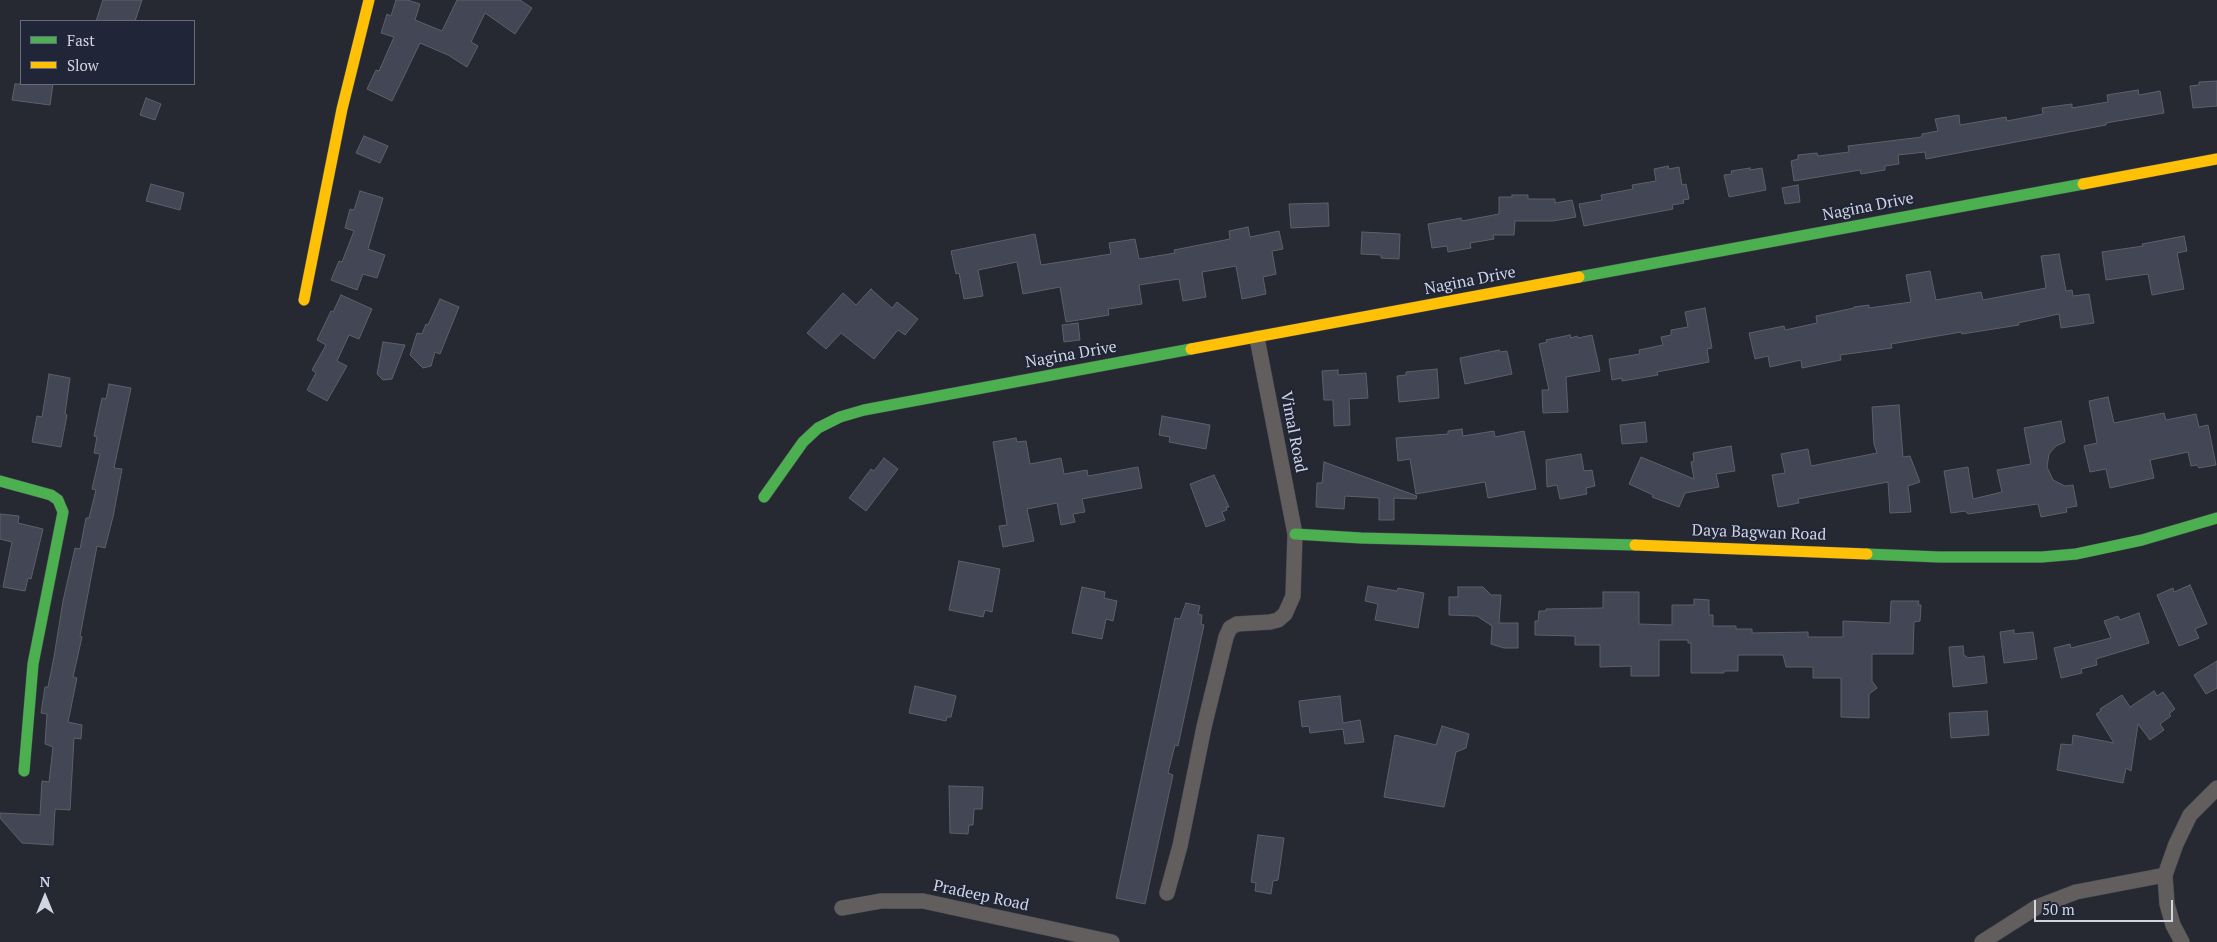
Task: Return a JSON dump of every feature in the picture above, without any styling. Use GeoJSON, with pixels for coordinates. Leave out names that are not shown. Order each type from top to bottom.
{"type":"FeatureCollection","features":[{"type":"Feature","properties":{"kind":"street"},"geometry":{"type":"LineString","coordinates":[[304,300],[342,109],[369,0]]}},
{"type":"Feature","properties":{"kind":"street","name":"Nagina Drive"},"geometry":{"type":"LineString","coordinates":[[764,497],[803,442],[818,428],[840,417],[978,388],[1257,338],[2217,159]]}},
{"type":"Feature","properties":{"kind":"street","name":"Vimal Road"},"geometry":{"type":"LineString","coordinates":[[1167,893],[1180,846],[1202,735],[1230,628],[1237,624],[1270,622],[1285,614],[1293,596],[1296,534],[1257,338]]}},
{"type":"Feature","properties":{"kind":"street"},"geometry":{"type":"LineString","coordinates":[[0,481],[51,495],[58,500],[63,512],[34,664],[24,771]]}},
{"type":"Feature","properties":{"kind":"street","name":"Daya Bagwan Road"},"geometry":{"type":"LineString","coordinates":[[1296,534],[1370,538],[1690,546],[2033,558],[2076,554],[2179,530],[2217,518]]}},
{"type":"Feature","properties":{"kind":"street"},"geometry":{"type":"LineString","coordinates":[[2182,942],[2173,925],[2167,904],[2165,875],[2176,844],[2190,815],[2217,788]]}},
{"type":"Feature","properties":{"kind":"street"},"geometry":{"type":"LineString","coordinates":[[1982,942],[2037,907],[2076,892],[2165,875]]}},
{"type":"Feature","properties":{"kind":"street","name":"Pradeep Road"},"geometry":{"type":"LineString","coordinates":[[842,908],[882,902],[923,902],[1112,942]]}},
{"type":"Feature","properties":{"kind":"building"},"geometry":{"type":"Polygon","coordinates":[[[103,0],[142,0],[135,20],[96,20],[103,0]]]}},
{"type":"Feature","properties":{"kind":"building"},"geometry":{"type":"Polygon","coordinates":[[[396,0],[407,0],[420,4],[415,20],[442,31],[457,0],[520,0],[532,8],[515,34],[485,13],[471,42],[478,46],[467,67],[448,55],[420,43],[392,101],[367,89],[376,70],[379,71],[394,37],[381,33],[387,14],[391,16],[396,0]]]}},
{"type":"Feature","properties":{"kind":"building"},"geometry":{"type":"Polygon","coordinates":[[[2217,81],[2217,106],[2193,108],[2190,86],[2199,85],[2199,82],[2217,81]]]}},
{"type":"Feature","properties":{"kind":"building"},"geometry":{"type":"Polygon","coordinates":[[[15,84],[53,85],[50,105],[12,100],[15,84]]]}},
{"type":"Feature","properties":{"kind":"building"},"geometry":{"type":"Polygon","coordinates":[[[2138,90],[2139,95],[2160,91],[2164,113],[1926,159],[1925,152],[1898,155],[1899,164],[1885,166],[1885,170],[1861,174],[1860,170],[1794,181],[1791,161],[1798,159],[1798,155],[1817,153],[1818,156],[1849,152],[1848,146],[1922,137],[1922,134],[1938,131],[1935,119],[1959,115],[1960,125],[2006,117],[2007,121],[2043,114],[2042,108],[2072,104],[2072,108],[2108,102],[2107,95],[2138,90]]]}},
{"type":"Feature","properties":{"kind":"building"},"geometry":{"type":"Polygon","coordinates":[[[146,98],[161,104],[155,120],[140,115],[146,98]]]}},
{"type":"Feature","properties":{"kind":"building"},"geometry":{"type":"Polygon","coordinates":[[[364,136],[388,146],[380,163],[356,153],[364,136]]]}},
{"type":"Feature","properties":{"kind":"building"},"geometry":{"type":"Polygon","coordinates":[[[1668,166],[1669,169],[1679,167],[1682,185],[1686,184],[1689,199],[1683,200],[1684,203],[1672,205],[1673,209],[1584,226],[1579,204],[1602,200],[1601,195],[1633,189],[1632,185],[1656,181],[1654,169],[1668,166]]]}},
{"type":"Feature","properties":{"kind":"building"},"geometry":{"type":"Polygon","coordinates":[[[1750,168],[1750,170],[1762,168],[1766,190],[1729,197],[1724,175],[1732,174],[1731,171],[1750,168]]]}},
{"type":"Feature","properties":{"kind":"building"},"geometry":{"type":"Polygon","coordinates":[[[151,184],[184,193],[180,210],[146,201],[151,184]]]}},
{"type":"Feature","properties":{"kind":"building"},"geometry":{"type":"Polygon","coordinates":[[[1798,185],[1800,202],[1785,204],[1782,188],[1798,185]]]}},
{"type":"Feature","properties":{"kind":"building"},"geometry":{"type":"Polygon","coordinates":[[[360,191],[383,198],[368,249],[385,255],[377,278],[363,274],[357,290],[331,280],[339,261],[342,262],[354,231],[345,228],[350,209],[354,210],[360,191]]]}},
{"type":"Feature","properties":{"kind":"building"},"geometry":{"type":"Polygon","coordinates":[[[1512,195],[1528,195],[1528,199],[1555,199],[1555,203],[1572,200],[1576,217],[1553,221],[1515,221],[1514,235],[1493,235],[1494,239],[1470,243],[1471,248],[1448,252],[1447,246],[1432,248],[1428,224],[1461,218],[1462,221],[1499,214],[1499,197],[1512,197],[1512,195]]]}},
{"type":"Feature","properties":{"kind":"building"},"geometry":{"type":"Polygon","coordinates":[[[1328,203],[1329,226],[1291,228],[1289,204],[1328,203]]]}},
{"type":"Feature","properties":{"kind":"building"},"geometry":{"type":"Polygon","coordinates":[[[1248,227],[1250,237],[1279,231],[1283,249],[1272,251],[1276,274],[1263,277],[1266,294],[1242,299],[1236,266],[1202,272],[1206,297],[1183,301],[1179,279],[1139,285],[1142,304],[1108,309],[1109,315],[1066,322],[1060,287],[1023,294],[1017,262],[978,270],[983,296],[964,299],[959,273],[956,274],[951,251],[1035,234],[1041,265],[1111,254],[1109,243],[1135,239],[1139,259],[1175,253],[1174,250],[1230,239],[1229,231],[1248,227]]]}},
{"type":"Feature","properties":{"kind":"building"},"geometry":{"type":"Polygon","coordinates":[[[1362,232],[1400,234],[1399,259],[1381,258],[1381,255],[1361,254],[1362,232]]]}},
{"type":"Feature","properties":{"kind":"building"},"geometry":{"type":"Polygon","coordinates":[[[2184,236],[2187,251],[2177,253],[2184,289],[2152,295],[2148,274],[2106,280],[2102,252],[2143,246],[2142,244],[2184,236]]]}},
{"type":"Feature","properties":{"kind":"building"},"geometry":{"type":"Polygon","coordinates":[[[2059,254],[2066,291],[2072,290],[2073,296],[2089,294],[2094,323],[2061,328],[2059,314],[2018,323],[2019,325],[1962,334],[1961,332],[1891,344],[1892,348],[1840,355],[1841,360],[1802,368],[1801,360],[1770,367],[1768,356],[1755,359],[1749,333],[1784,326],[1785,330],[1817,323],[1816,316],[1854,307],[1869,305],[1869,308],[1911,302],[1906,275],[1930,271],[1936,300],[1981,292],[1983,300],[2046,288],[2041,256],[2059,254]]]}},
{"type":"Feature","properties":{"kind":"building"},"geometry":{"type":"Polygon","coordinates":[[[871,289],[892,308],[897,302],[918,319],[905,335],[898,330],[874,359],[841,333],[826,349],[807,333],[843,293],[856,305],[871,289]]]}},
{"type":"Feature","properties":{"kind":"building"},"geometry":{"type":"Polygon","coordinates":[[[341,295],[372,309],[359,339],[349,335],[337,361],[347,366],[327,401],[307,390],[316,373],[312,370],[326,345],[317,340],[341,295]]]}},
{"type":"Feature","properties":{"kind":"building"},"geometry":{"type":"Polygon","coordinates":[[[440,299],[459,307],[440,354],[435,352],[431,366],[423,368],[410,355],[417,333],[422,334],[440,299]]]}},
{"type":"Feature","properties":{"kind":"building"},"geometry":{"type":"Polygon","coordinates":[[[1705,308],[1712,348],[1707,349],[1709,362],[1657,372],[1658,375],[1622,381],[1622,378],[1612,380],[1609,359],[1640,354],[1639,350],[1663,345],[1661,337],[1671,335],[1671,330],[1688,327],[1685,312],[1705,308]]]}},
{"type":"Feature","properties":{"kind":"building"},"geometry":{"type":"Polygon","coordinates":[[[1078,323],[1080,340],[1064,342],[1062,325],[1078,323]]]}},
{"type":"Feature","properties":{"kind":"building"},"geometry":{"type":"Polygon","coordinates":[[[1570,335],[1571,338],[1577,336],[1578,338],[1592,335],[1600,371],[1566,377],[1568,412],[1543,413],[1542,390],[1549,390],[1539,344],[1547,342],[1546,340],[1570,335]]]}},
{"type":"Feature","properties":{"kind":"building"},"geometry":{"type":"Polygon","coordinates":[[[383,342],[405,345],[392,379],[383,380],[377,374],[383,342]]]}},
{"type":"Feature","properties":{"kind":"building"},"geometry":{"type":"Polygon","coordinates":[[[1499,350],[1500,352],[1507,351],[1512,374],[1465,384],[1460,358],[1499,350]]]}},
{"type":"Feature","properties":{"kind":"building"},"geometry":{"type":"Polygon","coordinates":[[[1437,369],[1439,398],[1399,402],[1397,376],[1406,375],[1406,372],[1437,369]]]}},
{"type":"Feature","properties":{"kind":"building"},"geometry":{"type":"Polygon","coordinates":[[[1338,370],[1338,375],[1366,373],[1368,398],[1349,399],[1350,425],[1334,426],[1333,400],[1324,400],[1322,371],[1338,370]]]}},
{"type":"Feature","properties":{"kind":"building"},"geometry":{"type":"Polygon","coordinates":[[[49,374],[70,378],[65,414],[67,415],[61,447],[32,442],[37,416],[42,417],[49,374]]]}},
{"type":"Feature","properties":{"kind":"building"},"geometry":{"type":"Polygon","coordinates":[[[109,384],[131,388],[114,468],[122,469],[113,517],[105,548],[97,546],[80,636],[82,637],[73,677],[77,678],[68,722],[82,725],[81,739],[74,738],[70,810],[55,809],[53,845],[22,843],[0,818],[0,813],[40,815],[42,781],[49,782],[53,747],[45,744],[47,714],[41,713],[45,687],[48,687],[63,601],[75,548],[80,549],[86,518],[89,518],[96,490],[92,489],[100,454],[94,453],[97,437],[94,436],[102,398],[106,399],[109,384]]]}},
{"type":"Feature","properties":{"kind":"building"},"geometry":{"type":"Polygon","coordinates":[[[2108,397],[2114,423],[2164,413],[2166,420],[2196,414],[2199,427],[2208,425],[2216,465],[2199,468],[2197,465],[2191,466],[2188,452],[2150,460],[2154,478],[2110,488],[2106,469],[2090,472],[2084,446],[2097,443],[2089,401],[2108,397]]]}},
{"type":"Feature","properties":{"kind":"building"},"geometry":{"type":"Polygon","coordinates":[[[1899,405],[1903,457],[1910,456],[1920,482],[1908,486],[1911,512],[1890,513],[1888,482],[1798,499],[1799,503],[1778,507],[1772,475],[1785,473],[1781,454],[1808,449],[1811,466],[1877,453],[1874,444],[1872,407],[1899,405]]]}},
{"type":"Feature","properties":{"kind":"building"},"geometry":{"type":"Polygon","coordinates":[[[1162,416],[1210,425],[1206,449],[1169,442],[1170,437],[1159,435],[1162,416]]]}},
{"type":"Feature","properties":{"kind":"building"},"geometry":{"type":"Polygon","coordinates":[[[2061,421],[2065,442],[2056,446],[2049,454],[2047,467],[2053,480],[2065,486],[2073,485],[2077,506],[2066,508],[2067,512],[2041,517],[2038,504],[1968,514],[1965,511],[1951,513],[1944,471],[1968,467],[1973,499],[2002,492],[1997,470],[2031,464],[2024,428],[2061,421]]]}},
{"type":"Feature","properties":{"kind":"building"},"geometry":{"type":"Polygon","coordinates":[[[1645,422],[1647,442],[1622,444],[1620,425],[1645,422]]]}},
{"type":"Feature","properties":{"kind":"building"},"geometry":{"type":"Polygon","coordinates":[[[1462,429],[1463,436],[1494,431],[1495,437],[1524,431],[1536,489],[1488,498],[1485,482],[1416,494],[1410,459],[1398,461],[1396,438],[1448,434],[1448,431],[1462,429]]]}},
{"type":"Feature","properties":{"kind":"building"},"geometry":{"type":"Polygon","coordinates":[[[1016,438],[1017,442],[1026,441],[1030,464],[1061,458],[1064,474],[1087,470],[1088,476],[1138,467],[1142,488],[1082,499],[1085,512],[1073,514],[1075,522],[1061,525],[1057,503],[1027,509],[1034,541],[1003,547],[999,526],[1007,525],[993,442],[1016,438]]]}},
{"type":"Feature","properties":{"kind":"building"},"geometry":{"type":"Polygon","coordinates":[[[1731,446],[1735,471],[1716,474],[1719,487],[1685,493],[1679,507],[1652,497],[1653,495],[1629,484],[1641,457],[1694,479],[1691,462],[1694,461],[1693,453],[1731,446]]]}},
{"type":"Feature","properties":{"kind":"building"},"geometry":{"type":"Polygon","coordinates":[[[1581,454],[1584,471],[1592,470],[1595,486],[1586,488],[1587,494],[1560,499],[1557,485],[1547,487],[1546,460],[1581,454]]]}},
{"type":"Feature","properties":{"kind":"building"},"geometry":{"type":"Polygon","coordinates":[[[884,458],[898,469],[866,511],[849,498],[871,469],[874,471],[884,458]]]}},
{"type":"Feature","properties":{"kind":"building"},"geometry":{"type":"Polygon","coordinates":[[[1324,462],[1417,496],[1416,499],[1394,498],[1394,520],[1379,520],[1379,498],[1345,496],[1344,509],[1316,507],[1317,483],[1322,483],[1324,462]]]}},
{"type":"Feature","properties":{"kind":"building"},"geometry":{"type":"Polygon","coordinates":[[[1214,475],[1229,507],[1226,507],[1227,510],[1222,512],[1225,520],[1206,527],[1190,484],[1214,475]]]}},
{"type":"Feature","properties":{"kind":"building"},"geometry":{"type":"Polygon","coordinates":[[[0,514],[19,516],[18,523],[43,529],[31,579],[28,578],[25,591],[3,587],[12,542],[0,539],[0,514]]]}},
{"type":"Feature","properties":{"kind":"building"},"geometry":{"type":"Polygon","coordinates":[[[959,561],[1000,569],[992,612],[985,610],[983,617],[949,610],[959,561]]]}},
{"type":"Feature","properties":{"kind":"building"},"geometry":{"type":"Polygon","coordinates":[[[2190,585],[2207,624],[2195,629],[2199,638],[2179,646],[2157,595],[2173,588],[2174,592],[2190,585]]]}},
{"type":"Feature","properties":{"kind":"building"},"geometry":{"type":"Polygon","coordinates":[[[1368,586],[1397,591],[1398,588],[1424,593],[1418,628],[1375,620],[1378,604],[1365,601],[1368,586]]]}},
{"type":"Feature","properties":{"kind":"building"},"geometry":{"type":"Polygon","coordinates":[[[1082,587],[1105,592],[1104,598],[1117,601],[1113,621],[1106,619],[1102,639],[1072,633],[1082,587]]]}},
{"type":"Feature","properties":{"kind":"building"},"geometry":{"type":"Polygon","coordinates":[[[1458,587],[1483,587],[1491,595],[1501,595],[1499,623],[1518,623],[1518,648],[1504,648],[1491,644],[1492,626],[1477,616],[1449,615],[1449,597],[1458,597],[1458,587]]]}},
{"type":"Feature","properties":{"kind":"building"},"geometry":{"type":"Polygon","coordinates":[[[1603,592],[1639,592],[1639,624],[1672,625],[1672,605],[1694,605],[1694,599],[1709,600],[1709,615],[1713,615],[1713,626],[1736,626],[1736,629],[1752,629],[1752,633],[1808,632],[1808,637],[1843,637],[1843,621],[1890,623],[1891,601],[1919,601],[1918,605],[1921,605],[1920,621],[1914,622],[1913,654],[1872,654],[1872,681],[1877,688],[1869,694],[1869,718],[1841,717],[1841,678],[1813,678],[1813,667],[1786,667],[1783,655],[1738,655],[1738,671],[1691,673],[1691,643],[1688,643],[1688,640],[1659,640],[1659,676],[1631,676],[1631,666],[1600,667],[1600,645],[1575,645],[1575,636],[1535,635],[1535,621],[1538,621],[1539,611],[1546,611],[1546,609],[1603,608],[1603,592]]]}},
{"type":"Feature","properties":{"kind":"building"},"geometry":{"type":"Polygon","coordinates":[[[1186,603],[1200,606],[1198,614],[1202,615],[1201,624],[1204,625],[1178,746],[1175,745],[1168,773],[1173,775],[1145,904],[1116,898],[1175,618],[1180,619],[1186,603]]]}},
{"type":"Feature","properties":{"kind":"building"},"geometry":{"type":"Polygon","coordinates":[[[2139,613],[2149,643],[2096,659],[2097,665],[2081,669],[2082,673],[2061,678],[2054,648],[2070,644],[2071,648],[2111,638],[2104,621],[2118,616],[2120,620],[2139,613]]]}},
{"type":"Feature","properties":{"kind":"building"},"geometry":{"type":"Polygon","coordinates":[[[2014,630],[2014,634],[2033,632],[2037,659],[2004,663],[2000,632],[2014,630]]]}},
{"type":"Feature","properties":{"kind":"building"},"geometry":{"type":"Polygon","coordinates":[[[1963,646],[1964,656],[1967,658],[1984,656],[1987,683],[1953,687],[1949,647],[1963,646]]]}},
{"type":"Feature","properties":{"kind":"building"},"geometry":{"type":"Polygon","coordinates":[[[2217,661],[2217,688],[2206,694],[2194,675],[2217,661]]]}},
{"type":"Feature","properties":{"kind":"building"},"geometry":{"type":"Polygon","coordinates":[[[915,686],[956,696],[951,717],[947,717],[946,721],[909,713],[915,686]]]}},
{"type":"Feature","properties":{"kind":"building"},"geometry":{"type":"Polygon","coordinates":[[[2154,691],[2157,696],[2163,692],[2175,709],[2169,714],[2171,716],[2160,724],[2164,730],[2150,740],[2138,724],[2131,771],[2126,768],[2123,783],[2057,770],[2061,744],[2072,745],[2073,735],[2114,743],[2096,714],[2101,711],[2100,709],[2122,695],[2130,707],[2154,691]]]}},
{"type":"Feature","properties":{"kind":"building"},"geometry":{"type":"Polygon","coordinates":[[[1340,696],[1343,723],[1360,720],[1364,742],[1345,744],[1343,729],[1310,733],[1309,726],[1302,727],[1299,701],[1340,696]]]}},
{"type":"Feature","properties":{"kind":"building"},"geometry":{"type":"Polygon","coordinates":[[[1987,711],[1989,735],[1951,738],[1949,713],[1987,711]]]}},
{"type":"Feature","properties":{"kind":"building"},"geometry":{"type":"Polygon","coordinates":[[[1442,726],[1469,734],[1466,748],[1456,752],[1444,807],[1384,797],[1395,735],[1436,745],[1442,726]]]}},
{"type":"Feature","properties":{"kind":"building"},"geometry":{"type":"Polygon","coordinates":[[[949,786],[983,787],[982,809],[974,809],[973,825],[969,825],[968,834],[950,833],[949,786]]]}},
{"type":"Feature","properties":{"kind":"building"},"geometry":{"type":"Polygon","coordinates":[[[1258,835],[1284,838],[1278,880],[1273,881],[1271,894],[1255,891],[1256,883],[1251,882],[1258,835]]]}},
{"type":"Feature","properties":{"kind":"traffic: fast"},"geometry":{"type":"LineString","coordinates":[[1579,277],[2083,184]]}},
{"type":"Feature","properties":{"kind":"traffic: fast"},"geometry":{"type":"LineString","coordinates":[[764,497],[803,442],[818,428],[840,417],[864,410],[1191,349]]}},
{"type":"Feature","properties":{"kind":"traffic: fast"},"geometry":{"type":"LineString","coordinates":[[0,481],[51,495],[58,500],[63,512],[33,664],[24,771]]}},
{"type":"Feature","properties":{"kind":"traffic: fast"},"geometry":{"type":"LineString","coordinates":[[1867,554],[1939,557],[2042,557],[2076,554],[2142,540],[2217,518]]}},
{"type":"Feature","properties":{"kind":"traffic: fast"},"geometry":{"type":"LineString","coordinates":[[1295,534],[1361,538],[1635,545]]}},
{"type":"Feature","properties":{"kind":"traffic: slow"},"geometry":{"type":"LineString","coordinates":[[304,300],[342,109],[369,0]]}},
{"type":"Feature","properties":{"kind":"traffic: slow"},"geometry":{"type":"LineString","coordinates":[[2083,184],[2217,159]]}},
{"type":"Feature","properties":{"kind":"traffic: slow"},"geometry":{"type":"LineString","coordinates":[[1191,349],[1579,277]]}},
{"type":"Feature","properties":{"kind":"traffic: slow"},"geometry":{"type":"LineString","coordinates":[[1635,545],[1867,554]]}}]}
